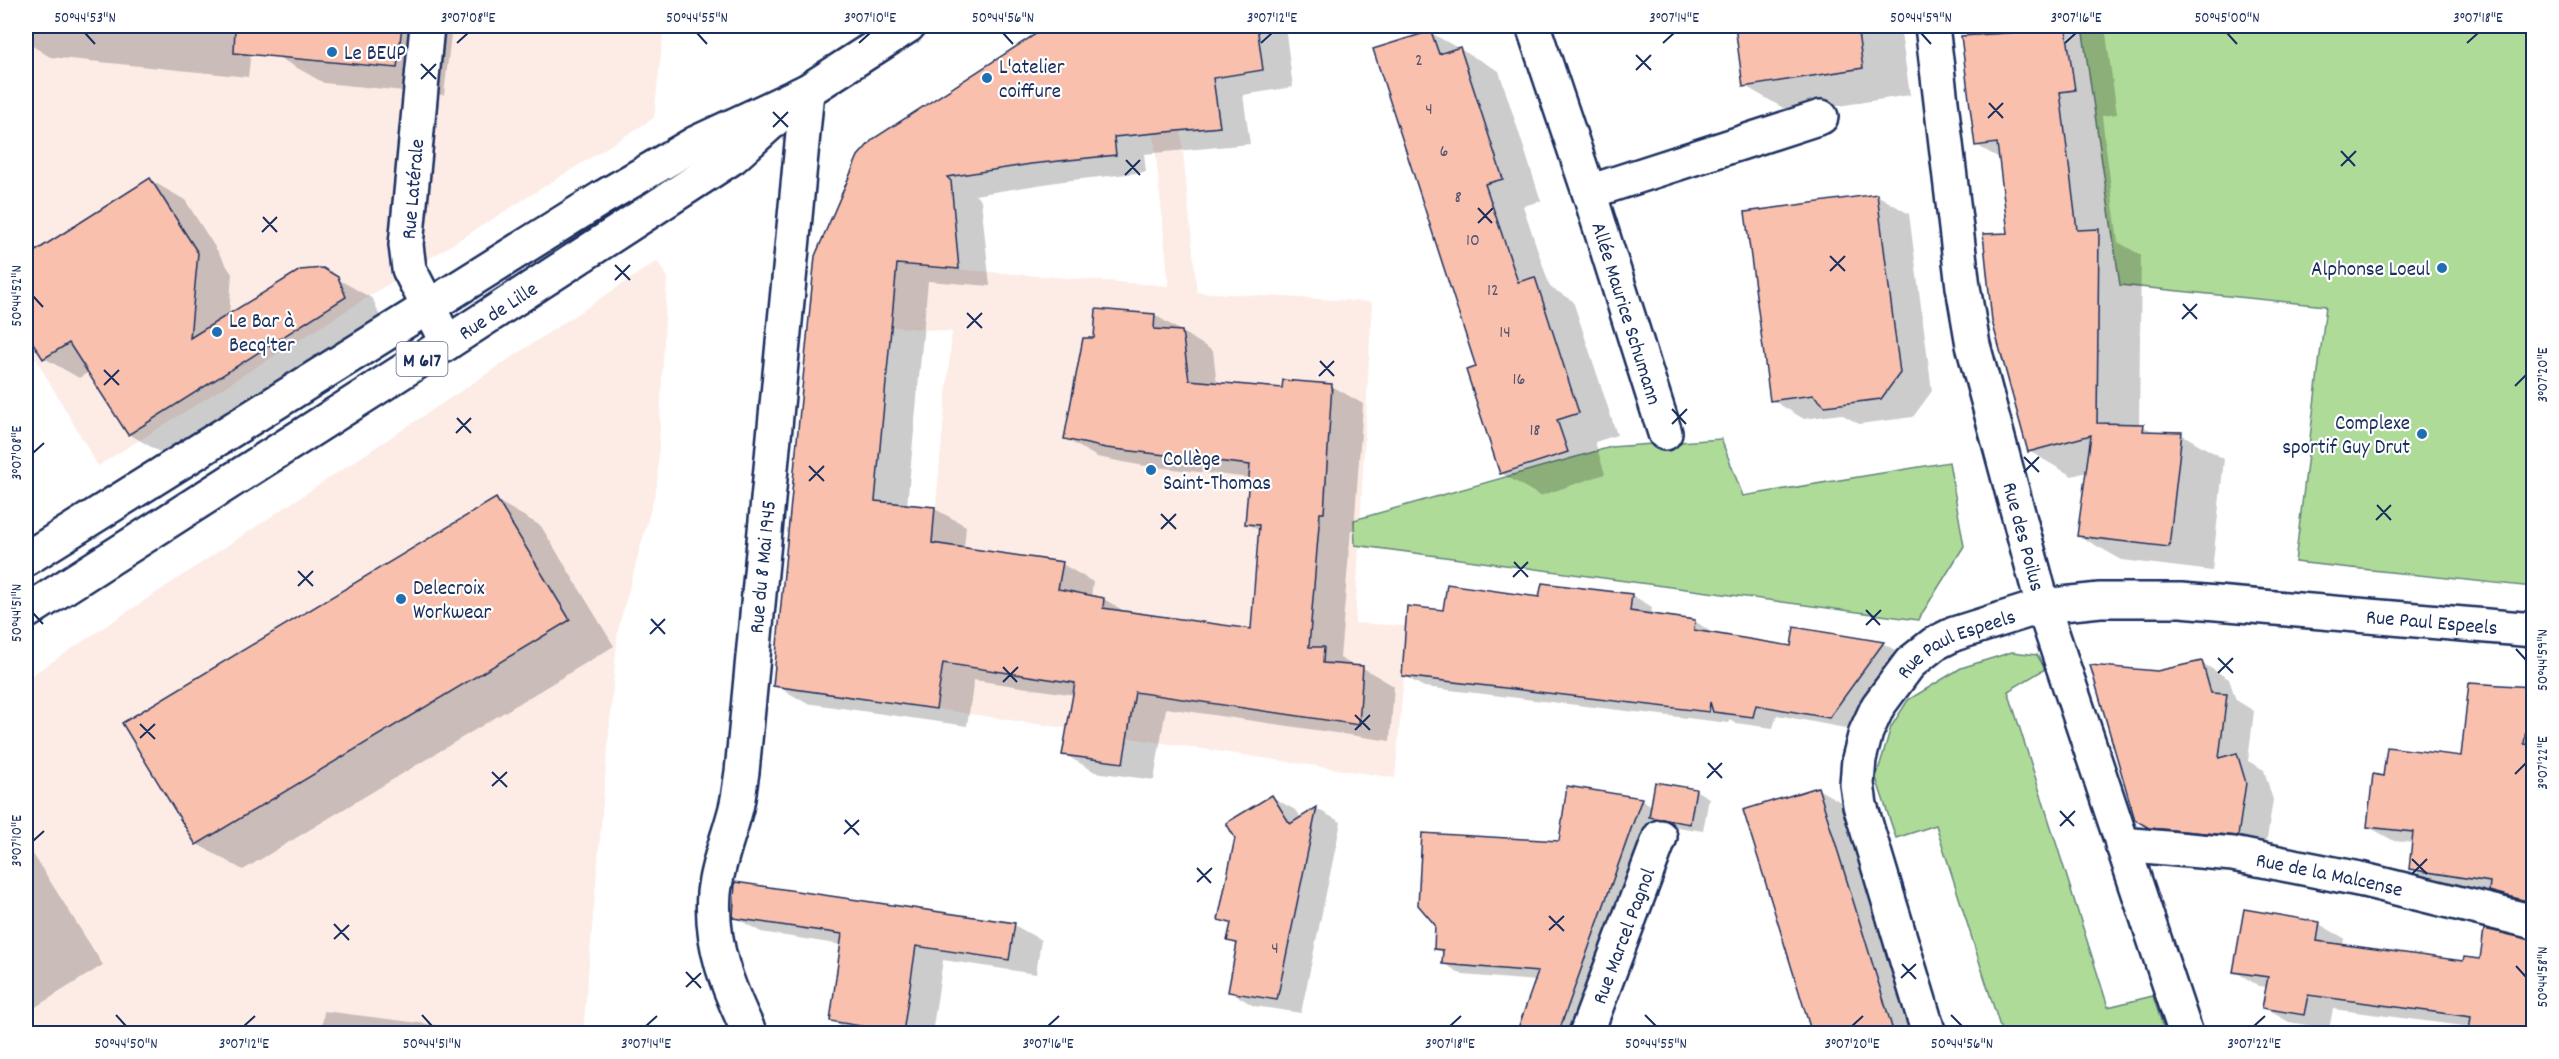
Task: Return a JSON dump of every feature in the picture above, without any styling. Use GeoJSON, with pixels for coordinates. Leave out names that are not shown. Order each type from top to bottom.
{"type":"FeatureCollection","features":[{"type":"Feature","properties":{"kind":"street","name":"Rue Latérale"},"geometry":{"type":"LineString","coordinates":[[427,26],[406,245],[409,269],[447,344]]}},
{"type":"Feature","properties":{"kind":"street","name":"Rue de Lille"},"geometry":{"type":"LineString","coordinates":[[26,559],[427,306],[696,143],[807,91],[908,26]]}},
{"type":"Feature","properties":{"kind":"street","name":"Allée Maurice Schumann"},"geometry":{"type":"LineString","coordinates":[[1533,26],[1590,192],[1665,433]]}},
{"type":"Feature","properties":{"kind":"street","name":"Rue des Poilus"},"geometry":{"type":"LineString","coordinates":[[1932,26],[1963,287],[1973,345],[2043,606],[2186,1034]]}},
{"type":"Feature","properties":{"kind":"street","name":"Rue de Lille"},"geometry":{"type":"LineString","coordinates":[[26,612],[447,344],[733,157],[807,91]]}},
{"type":"Feature","properties":{"kind":"street","name":"Rue du 8 Mai 1945"},"geometry":{"type":"LineString","coordinates":[[750,1034],[727,986],[719,961],[714,923],[714,892],[737,805],[742,772],[807,91]]}},
{"type":"Feature","properties":{"kind":"street"},"geometry":{"type":"LineString","coordinates":[[1590,192],[1821,117]]}},
{"type":"Feature","properties":{"kind":"street","name":"Rue Paul Espeels"},"geometry":{"type":"LineString","coordinates":[[1929,1034],[1860,805],[1857,784],[1864,741],[1878,706],[1910,663],[1934,644],[1954,634],[2043,606],[2100,600],[2181,600],[2534,630]]}},
{"type":"Feature","properties":{"kind":"street","name":"Rue Marcel Pagnol"},"geometry":{"type":"LineString","coordinates":[[1586,1034],[1660,837]]}},
{"type":"Feature","properties":{"kind":"street","name":"Rue de la Malcense"},"geometry":{"type":"LineString","coordinates":[[2122,844],[2233,854],[2364,880],[2534,922]]}},
{"type":"Feature","properties":{"kind":"shaded area"},"geometry":{"type":"Polygon","coordinates":[[[26,26],[664,26],[654,118],[98,466],[26,342],[26,26]]]}},
{"type":"Feature","properties":{"kind":"shaded area","name":"Collège Saint-Thomas"},"geometry":{"type":"Polygon","coordinates":[[[1134,26],[1163,26],[1176,81],[1197,292],[1372,302],[1355,623],[1407,626],[1401,675],[1404,675],[1395,778],[917,706],[952,332],[809,319],[814,258],[1169,286],[1149,85],[1134,26]]]}},
{"type":"Feature","properties":{"kind":"shaded area"},"geometry":{"type":"Polygon","coordinates":[[[657,261],[667,277],[657,486],[618,630],[583,1033],[26,1034],[26,679],[657,261]]]}},
{"type":"Feature","properties":{"kind":"green space","name":"Complexe sportif Guy Drut"},"geometry":{"type":"Polygon","coordinates":[[[2082,26],[2533,26],[2533,587],[2295,562],[2326,306],[2120,285],[2082,26]]]}},
{"type":"Feature","properties":{"kind":"green space"},"geometry":{"type":"Polygon","coordinates":[[[1721,439],[1743,496],[1949,462],[1964,546],[1918,620],[1355,545],[1354,520],[1611,447],[1721,439]]]}},
{"type":"Feature","properties":{"kind":"green space"},"geometry":{"type":"Polygon","coordinates":[[[2012,652],[2037,655],[2045,669],[2008,691],[2108,1007],[2153,996],[2165,1033],[2002,1033],[1936,825],[1896,838],[1876,778],[1891,727],[1908,700],[1961,668],[2012,652]]]}},
{"type":"Feature","properties":{"kind":"building"},"geometry":{"type":"Polygon","coordinates":[[[235,26],[402,26],[397,68],[234,53],[235,26]]]}},
{"type":"Feature","properties":{"kind":"building"},"geometry":{"type":"Polygon","coordinates":[[[1048,26],[1257,26],[1263,70],[1213,78],[1220,127],[1114,137],[1116,155],[1031,164],[947,177],[951,181],[959,269],[897,264],[875,501],[935,507],[932,543],[1063,562],[1058,589],[1104,598],[1103,608],[1251,629],[1259,525],[1245,524],[1250,465],[1106,448],[1064,439],[1083,338],[1094,338],[1096,309],[1155,314],[1154,329],[1182,331],[1189,380],[1282,388],[1283,380],[1332,384],[1324,513],[1320,513],[1309,647],[1324,647],[1323,663],[1363,666],[1359,725],[1135,692],[1123,763],[1062,755],[1075,683],[943,663],[936,709],[773,686],[815,256],[858,156],[873,139],[1048,26]]]}},
{"type":"Feature","properties":{"kind":"building"},"geometry":{"type":"Polygon","coordinates":[[[1735,26],[1857,26],[1863,68],[1743,87],[1735,26]]]}},
{"type":"Feature","properties":{"kind":"building"},"geometry":{"type":"Polygon","coordinates":[[[2066,29],[2075,90],[2060,92],[2077,230],[2099,229],[2097,423],[2144,424],[2143,431],[2182,432],[2169,547],[2077,536],[2091,435],[2028,452],[1992,321],[1983,234],[2008,233],[1997,143],[1975,146],[1961,36],[2066,29]]]}},
{"type":"Feature","properties":{"kind":"building"},"geometry":{"type":"Polygon","coordinates":[[[1431,31],[1439,54],[1460,47],[1503,179],[1485,184],[1518,282],[1535,277],[1579,413],[1557,420],[1568,452],[1500,474],[1466,370],[1476,367],[1373,49],[1431,31]]]}},
{"type":"Feature","properties":{"kind":"building"},"geometry":{"type":"Polygon","coordinates":[[[150,178],[198,253],[190,338],[300,270],[323,268],[338,277],[346,297],[128,435],[69,343],[43,359],[26,332],[26,257],[150,178]]]}},
{"type":"Feature","properties":{"kind":"building"},"geometry":{"type":"Polygon","coordinates":[[[1877,194],[1900,373],[1881,399],[1825,406],[1813,395],[1770,401],[1745,212],[1877,194]]]}},
{"type":"Feature","properties":{"kind":"building"},"geometry":{"type":"Polygon","coordinates":[[[496,498],[570,620],[196,845],[122,723],[496,498]]]}},
{"type":"Feature","properties":{"kind":"building"},"geometry":{"type":"Polygon","coordinates":[[[1542,583],[1632,594],[1630,611],[1695,620],[1694,630],[1791,646],[1794,627],[1884,642],[1829,718],[1756,705],[1753,717],[1713,712],[1710,702],[1709,712],[1402,676],[1407,606],[1443,610],[1447,584],[1539,597],[1542,583]]]}},
{"type":"Feature","properties":{"kind":"building"},"geometry":{"type":"Polygon","coordinates":[[[2202,661],[2211,693],[2227,694],[2219,758],[2237,753],[2246,783],[2238,836],[2149,828],[2135,820],[2090,665],[2157,671],[2202,661]]]}},
{"type":"Feature","properties":{"kind":"building"},"geometry":{"type":"Polygon","coordinates":[[[2469,683],[2532,687],[2524,744],[2534,745],[2534,903],[2489,891],[2490,882],[2409,869],[2413,832],[2367,827],[2373,774],[2383,776],[2387,747],[2461,756],[2469,683]]]}},
{"type":"Feature","properties":{"kind":"building"},"geometry":{"type":"Polygon","coordinates":[[[1655,782],[1696,789],[1690,824],[1649,817],[1655,782]]]}},
{"type":"Feature","properties":{"kind":"building"},"geometry":{"type":"Polygon","coordinates":[[[1567,786],[1642,798],[1558,1034],[1516,1034],[1538,972],[1442,964],[1443,950],[1434,949],[1435,925],[1418,905],[1422,833],[1559,841],[1567,786]]]}},
{"type":"Feature","properties":{"kind":"building"},"geometry":{"type":"Polygon","coordinates":[[[1818,787],[1894,1034],[1812,1034],[1743,810],[1818,787]]]}},
{"type":"Feature","properties":{"kind":"building"},"geometry":{"type":"Polygon","coordinates":[[[1272,795],[1290,824],[1317,807],[1277,1000],[1228,992],[1237,943],[1227,941],[1231,923],[1218,920],[1235,838],[1226,823],[1272,795]]]}},
{"type":"Feature","properties":{"kind":"building"},"geometry":{"type":"Polygon","coordinates":[[[735,882],[1015,923],[1009,960],[916,946],[903,1033],[830,1021],[842,934],[733,918],[735,882]]]}},
{"type":"Feature","properties":{"kind":"building"},"geometry":{"type":"Polygon","coordinates":[[[2244,909],[2320,922],[2317,941],[2463,961],[2464,957],[2480,959],[2484,929],[2534,940],[2534,1026],[2525,1025],[2524,1034],[2469,1031],[2471,1017],[2308,995],[2304,1015],[2262,1008],[2268,977],[2233,972],[2244,909]]]}},
{"type":"Feature","properties":{"kind":"place","name":"Le BEUP"},"geometry":{"type":"Point","coordinates":[332,52]}},
{"type":"Feature","properties":{"kind":"place","name":"L'atelier coiffure"},"geometry":{"type":"Point","coordinates":[987,78]}},
{"type":"Feature","properties":{"kind":"place","name":"Alphonse Loeul"},"geometry":{"type":"Point","coordinates":[2442,268]}},
{"type":"Feature","properties":{"kind":"place","name":"Le Bar à Becq'ter"},"geometry":{"type":"Point","coordinates":[217,332]}},
{"type":"Feature","properties":{"kind":"place","name":"Complexe sportif Guy Drut"},"geometry":{"type":"Point","coordinates":[2422,434]}},
{"type":"Feature","properties":{"kind":"place","name":"Collège Saint-Thomas"},"geometry":{"type":"Point","coordinates":[1151,470]}},
{"type":"Feature","properties":{"kind":"place","name":"Delecroix Workwear"},"geometry":{"type":"Point","coordinates":[401,599]}}]}
